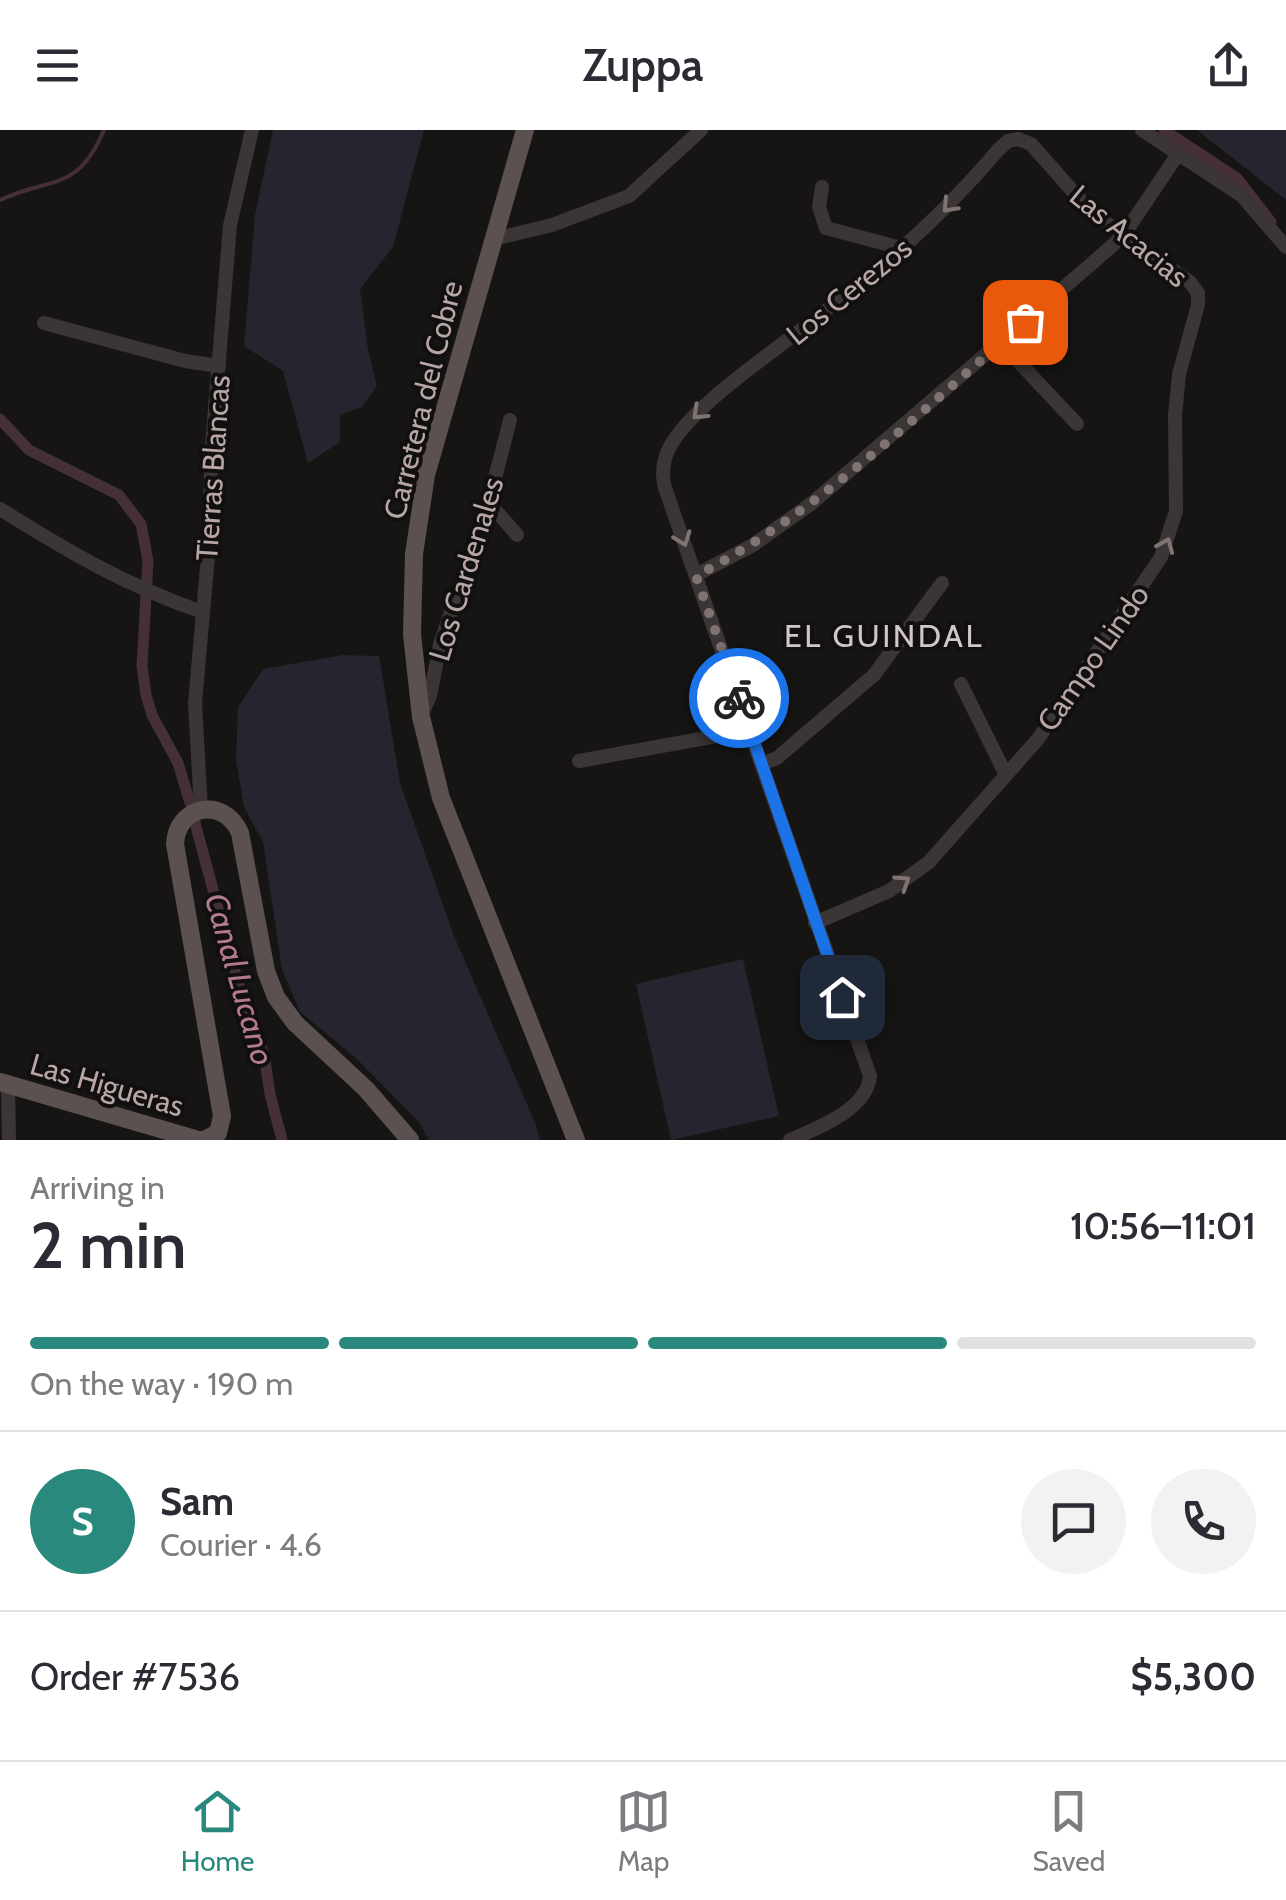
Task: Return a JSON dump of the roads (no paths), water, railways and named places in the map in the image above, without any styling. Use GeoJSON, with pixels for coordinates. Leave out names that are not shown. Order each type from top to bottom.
{"type":"FeatureCollection","features":[{"type":"Feature","properties":{"kind":"main road","name":"Carretera del Cobre"},"geometry":{"type":"LineString","coordinates":[[525,130],[431,456],[419,514],[412,613],[421,717],[448,818],[576,1140]]}},
{"type":"Feature","properties":{"kind":"main road","name":"Las Higueras"},"geometry":{"type":"LineString","coordinates":[[4,1083],[210,1138],[222,1120],[220,1098],[175,844],[179,824],[201,809]]}},
{"type":"Feature","properties":{"kind":"main road"},"geometry":{"type":"LineString","coordinates":[[201,809],[222,812],[237,826],[266,971],[281,1006],[410,1140]]}},
{"type":"Feature","properties":{"kind":"street","name":"Tierras Blancas"},"geometry":{"type":"LineString","coordinates":[[201,809],[194,703],[219,366],[230,225],[252,130]]}},
{"type":"Feature","properties":{"kind":"street"},"geometry":{"type":"LineString","coordinates":[[494,239],[552,225],[629,196],[701,130]]}},
{"type":"Feature","properties":{"kind":"street"},"geometry":{"type":"LineString","coordinates":[[1142,130],[1242,196],[1286,247]]}},
{"type":"Feature","properties":{"kind":"street","name":"Las Acacias"},"geometry":{"type":"LineString","coordinates":[[1017,135],[1031,144],[1077,199],[1190,282],[1198,292]]}},
{"type":"Feature","properties":{"kind":"street","name":"Los Cerezos"},"geometry":{"type":"LineString","coordinates":[[696,576],[662,479],[663,464],[682,430],[739,378],[905,249],[998,150],[1017,135]]}},
{"type":"Feature","properties":{"kind":"street"},"geometry":{"type":"LineString","coordinates":[[796,1139],[858,1102],[870,1082],[868,1070],[696,576],[753,545],[812,503],[1123,236],[1178,154]]}},
{"type":"Feature","properties":{"kind":"street"},"geometry":{"type":"LineString","coordinates":[[822,187],[819,207],[826,228],[905,249]]}},
{"type":"Feature","properties":{"kind":"street","name":"Campo Lindo"},"geometry":{"type":"LineString","coordinates":[[815,923],[909,880],[929,862],[1038,738],[1147,581],[1168,544],[1176,512],[1176,392],[1198,292]]}},
{"type":"Feature","properties":{"kind":"street"},"geometry":{"type":"LineString","coordinates":[[44,323],[185,361],[219,366]]}},
{"type":"Feature","properties":{"kind":"street"},"geometry":{"type":"LineString","coordinates":[[1001,342],[1077,424]]}},
{"type":"Feature","properties":{"kind":"street","name":"Los Cardenales"},"geometry":{"type":"LineString","coordinates":[[421,717],[430,696],[440,644],[487,509],[510,420]]}},
{"type":"Feature","properties":{"kind":"street"},"geometry":{"type":"LineString","coordinates":[[0,509],[87,563],[146,592],[202,612]]}},
{"type":"Feature","properties":{"kind":"street"},"geometry":{"type":"LineString","coordinates":[[487,509],[498,514],[517,535]]}},
{"type":"Feature","properties":{"kind":"street"},"geometry":{"type":"LineString","coordinates":[[761,764],[777,758],[874,675],[942,583]]}},
{"type":"Feature","properties":{"kind":"street"},"geometry":{"type":"LineString","coordinates":[[961,684],[1006,775]]}},
{"type":"Feature","properties":{"kind":"street"},"geometry":{"type":"LineString","coordinates":[[579,762],[750,730]]}},
{"type":"Feature","properties":{"kind":"street"},"geometry":{"type":"LineString","coordinates":[[4,1083],[9,1140]]}},
{"type":"Feature","properties":{"kind":"waterway"},"geometry":{"type":"LineString","coordinates":[[0,200],[73,174],[94,150],[104,130]]}},
{"type":"Feature","properties":{"kind":"waterway"},"geometry":{"type":"LineString","coordinates":[[1164,130],[1237,178],[1271,222]]}},
{"type":"Feature","properties":{"kind":"waterway","name":"Canal Lucano"},"geometry":{"type":"LineString","coordinates":[[0,419],[29,450],[119,495],[141,524],[148,561],[142,666],[146,695],[152,715],[178,763],[190,803]]}},
{"type":"Feature","properties":{"kind":"waterway","name":"Canal Lucano"},"geometry":{"type":"LineString","coordinates":[[194,819],[240,990],[264,1054],[282,1140]]}},
{"type":"Feature","properties":{"kind":"district","name":"EL GUINDAL"},"geometry":{"type":"Point","coordinates":[884,635]}}]}
